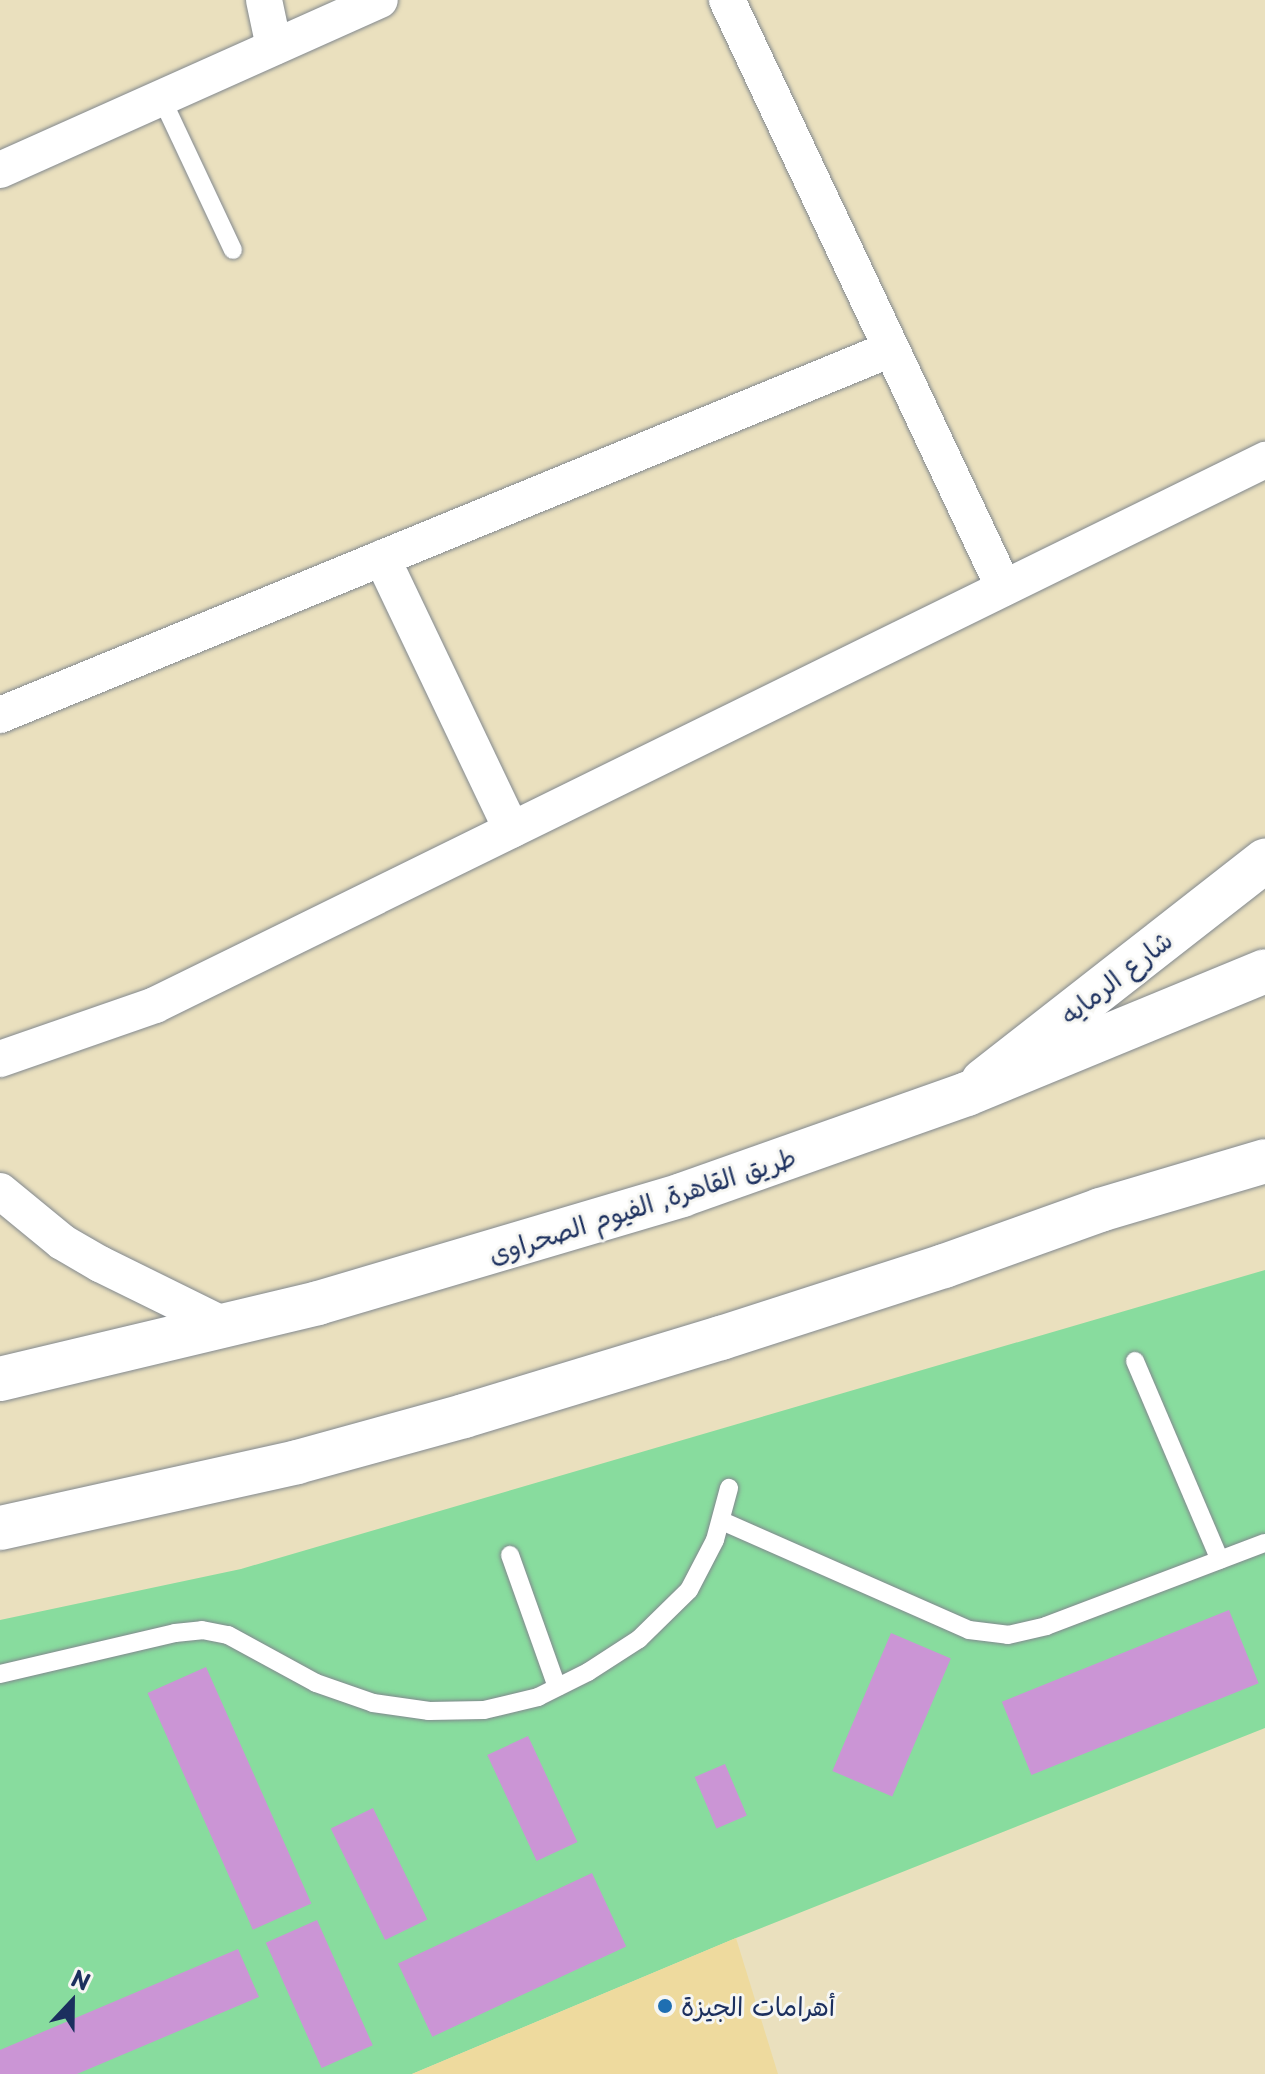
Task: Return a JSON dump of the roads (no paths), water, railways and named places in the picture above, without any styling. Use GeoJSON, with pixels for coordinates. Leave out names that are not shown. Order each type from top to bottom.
{"type":"FeatureCollection","features":[{"type":"Feature","properties":{"kind":"main road","name":"شارع الرمايه"},"geometry":{"type":"LineString","coordinates":[[967,1094],[1265,861]]}},
{"type":"Feature","properties":{"kind":"main road","name":"طريق القاهرة, الفيوم الصحراوى"},"geometry":{"type":"LineString","coordinates":[[0,1379],[226,1326],[501,1252],[637,1209],[967,1094],[1265,971]]}},
{"type":"Feature","properties":{"kind":"main road"},"geometry":{"type":"LineString","coordinates":[[0,1528],[297,1462],[464,1416],[721,1338],[944,1266],[1100,1210],[1265,1161]]}},
{"type":"Feature","properties":{"kind":"street"},"geometry":{"type":"LineString","coordinates":[[264,0],[274,47]]}},
{"type":"Feature","properties":{"kind":"street"},"geometry":{"type":"LineString","coordinates":[[0,170],[380,0]]}},
{"type":"Feature","properties":{"kind":"street"},"geometry":{"type":"LineString","coordinates":[[727,0],[1004,588]]}},
{"type":"Feature","properties":{"kind":"street"},"geometry":{"type":"LineString","coordinates":[[0,715],[891,349]]}},
{"type":"Feature","properties":{"kind":"street"},"geometry":{"type":"LineString","coordinates":[[0,1059],[155,1005],[1265,460]]}},
{"type":"Feature","properties":{"kind":"street"},"geometry":{"type":"LineString","coordinates":[[382,558],[512,830]]}},
{"type":"Feature","properties":{"kind":"street"},"geometry":{"type":"LineString","coordinates":[[0,1191],[62,1242],[226,1326]]}},
{"type":"Feature","properties":{"kind":"lane"},"geometry":{"type":"LineString","coordinates":[[161,97],[233,250]]}},
{"type":"Feature","properties":{"kind":"lane"},"geometry":{"type":"LineString","coordinates":[[1135,1361],[1220,1560]]}},
{"type":"Feature","properties":{"kind":"lane"},"geometry":{"type":"LineString","coordinates":[[0,1674],[175,1633],[202,1630],[228,1635],[316,1683],[373,1703],[429,1711],[484,1710],[538,1697],[639,1639],[689,1590],[722,1521],[729,1488]]}},
{"type":"Feature","properties":{"kind":"lane"},"geometry":{"type":"LineString","coordinates":[[722,1521],[969,1630],[988,1634],[1027,1632],[1265,1543]]}},
{"type":"Feature","properties":{"kind":"lane"},"geometry":{"type":"LineString","coordinates":[[510,1555],[557,1687]]}},
{"type":"Feature","properties":{"kind":"place","name":"أهرامات الجيزة"},"geometry":{"type":"Point","coordinates":[665,2006]}}]}
